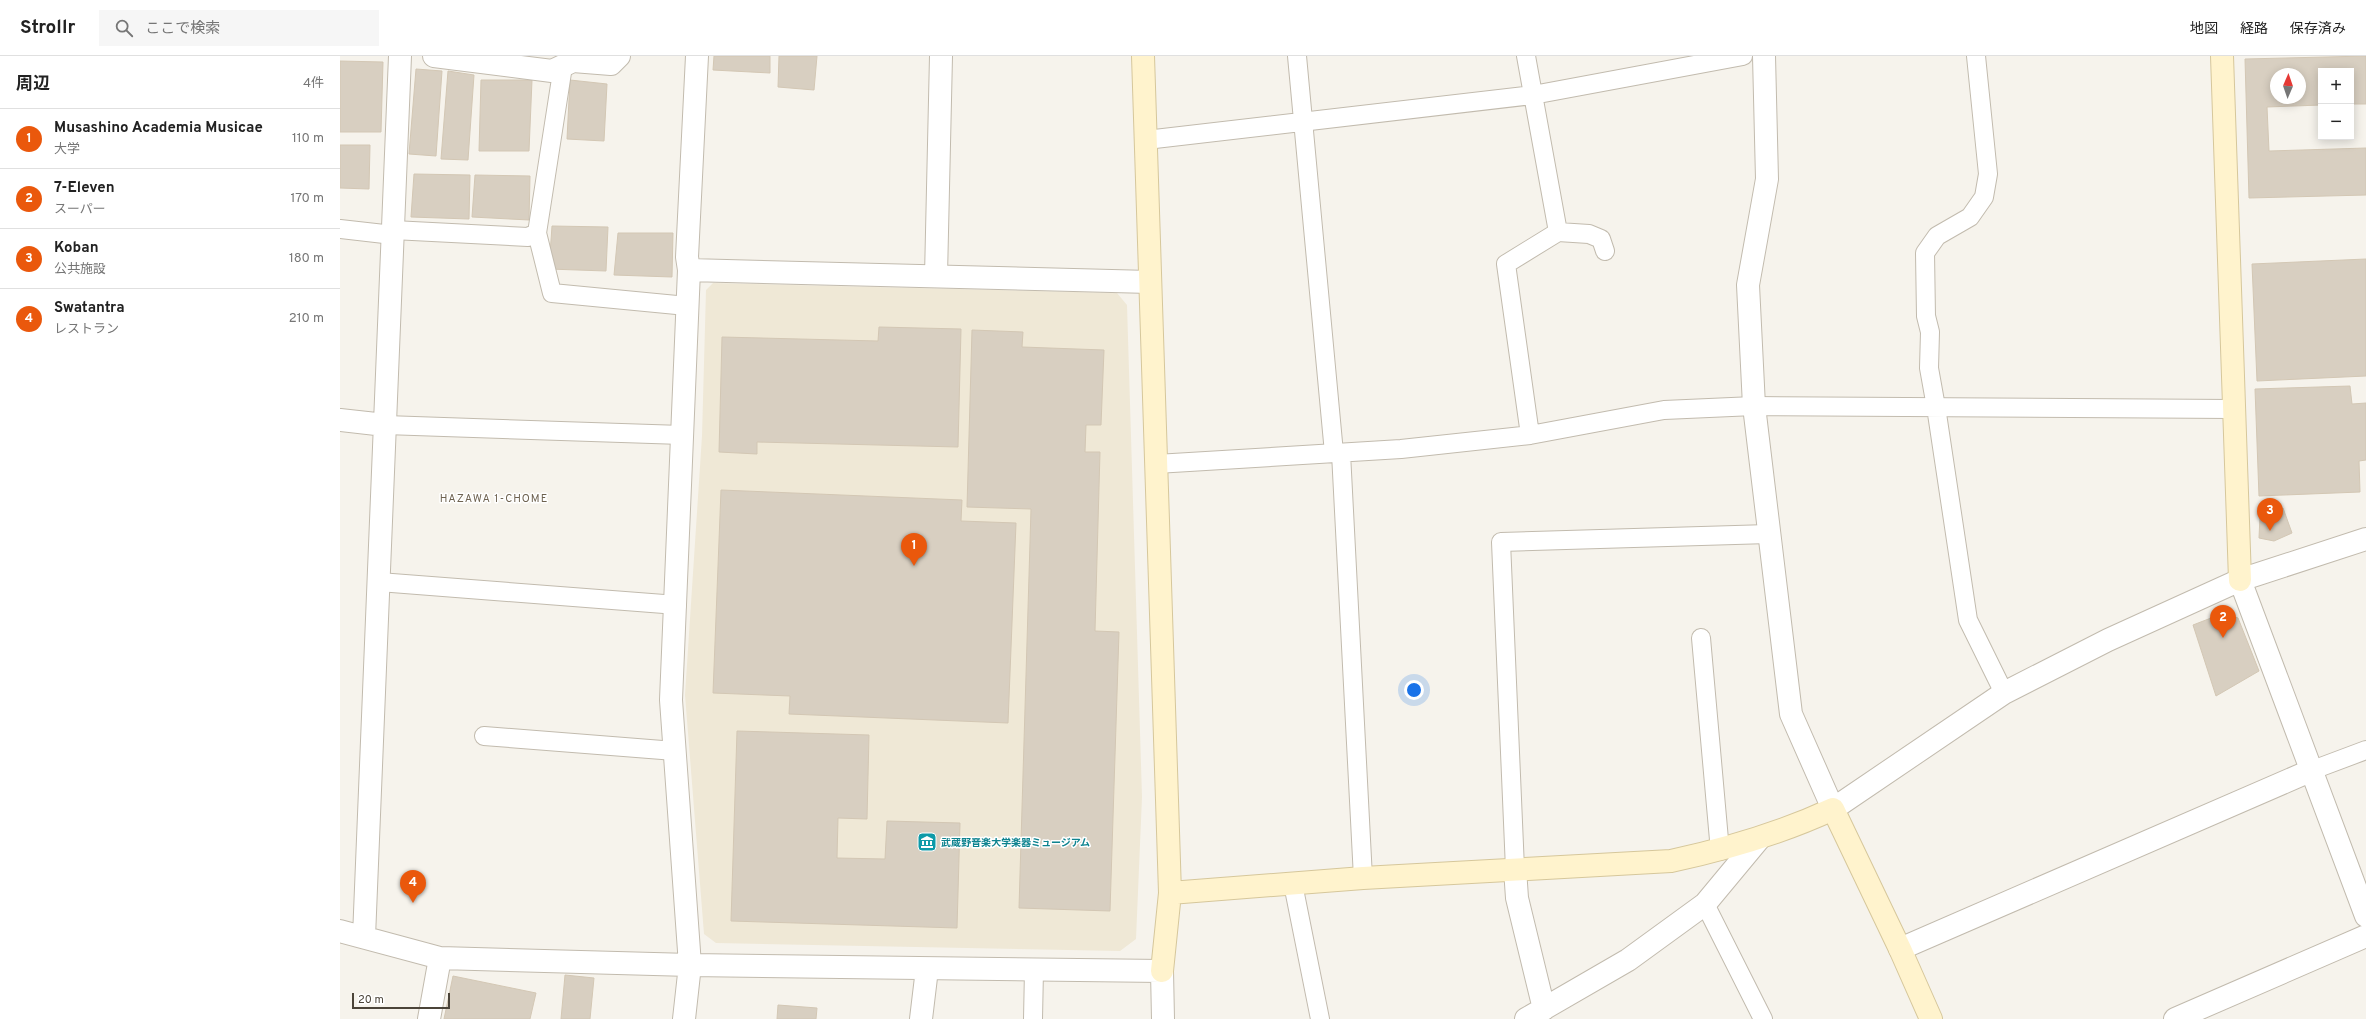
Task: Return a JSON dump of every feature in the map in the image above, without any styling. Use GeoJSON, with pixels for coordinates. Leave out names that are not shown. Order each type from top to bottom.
{"type":"FeatureCollection","features":[{"type":"Feature","properties":{"kind":"street"},"geometry":{"type":"LineString","coordinates":[[364,937],[400,56]]}},
{"type":"Feature","properties":{"kind":"street"},"geometry":{"type":"LineString","coordinates":[[434,56],[552,71],[573,61],[611,64],[619,56]]}},
{"type":"Feature","properties":{"kind":"street"},"geometry":{"type":"LineString","coordinates":[[684,1019],[690,965],[672,700],[688,306],[689,270],[687,257],[697,56]]}},
{"type":"Feature","properties":{"kind":"street"},"geometry":{"type":"LineString","coordinates":[[936,276],[941,56]]}},
{"type":"Feature","properties":{"kind":"street"},"geometry":{"type":"LineString","coordinates":[[1143,56],[1170,893],[1162,971],[1163,1019]]}},
{"type":"Feature","properties":{"kind":"street"},"geometry":{"type":"LineString","coordinates":[[1764,56],[1767,179],[1748,284],[1754,406],[1791,714],[1833,808],[1900,949],[1930,1019]]}},
{"type":"Feature","properties":{"kind":"street"},"geometry":{"type":"LineString","coordinates":[[2222,56],[2240,580],[2310,771],[2366,916]]}},
{"type":"Feature","properties":{"kind":"street"},"geometry":{"type":"LineString","coordinates":[[689,270],[1150,282]]}},
{"type":"Feature","properties":{"kind":"street"},"geometry":{"type":"LineString","coordinates":[[340,420],[386,425]]}},
{"type":"Feature","properties":{"kind":"street"},"geometry":{"type":"LineString","coordinates":[[1170,893],[1363,878],[1671,861],[1720,851],[1759,839],[1833,808],[2004,693],[2108,640],[2240,580],[2366,539]]}},
{"type":"Feature","properties":{"kind":"street"},"geometry":{"type":"LineString","coordinates":[[1900,949],[2310,771]]}},
{"type":"Feature","properties":{"kind":"street"},"geometry":{"type":"LineString","coordinates":[[1515,869],[1517,898],[1537,1015],[1628,960],[1705,904],[1759,839]]}},
{"type":"Feature","properties":{"kind":"street"},"geometry":{"type":"LineString","coordinates":[[340,931],[440,958],[690,965],[1162,971]]}},
{"type":"Feature","properties":{"kind":"street"},"geometry":{"type":"LineString","coordinates":[[2175,1019],[2366,936]]}},
{"type":"Feature","properties":{"kind":"street"},"geometry":{"type":"LineString","coordinates":[[429,1019],[440,958]]}},
{"type":"Feature","properties":{"kind":"street"},"geometry":{"type":"LineString","coordinates":[[922,1019],[927,968]]}},
{"type":"Feature","properties":{"kind":"lane"},"geometry":{"type":"LineString","coordinates":[[1297,56],[1337,453],[1363,878]]}},
{"type":"Feature","properties":{"kind":"lane"},"geometry":{"type":"LineString","coordinates":[[1526,56],[1558,232]]}},
{"type":"Feature","properties":{"kind":"lane"},"geometry":{"type":"LineString","coordinates":[[1146,140],[1533,95],[1743,56]]}},
{"type":"Feature","properties":{"kind":"lane"},"geometry":{"type":"LineString","coordinates":[[1976,56],[1988,174],[1984,197],[1970,217],[1937,236],[1925,253],[1926,316],[1930,332],[1928,368],[1936,407],[1968,620],[2004,693]]}},
{"type":"Feature","properties":{"kind":"lane"},"geometry":{"type":"LineString","coordinates":[[563,66],[537,233],[552,293],[688,306]]}},
{"type":"Feature","properties":{"kind":"lane"},"geometry":{"type":"LineString","coordinates":[[340,229],[528,236],[537,233]]}},
{"type":"Feature","properties":{"kind":"lane"},"geometry":{"type":"LineString","coordinates":[[1530,435],[1506,264],[1558,232],[1589,234],[1601,239],[1605,251]]}},
{"type":"Feature","properties":{"kind":"lane"},"geometry":{"type":"LineString","coordinates":[[1156,464],[1401,449],[1530,435],[1664,410],[1754,406],[2233,409]]}},
{"type":"Feature","properties":{"kind":"lane"},"geometry":{"type":"LineString","coordinates":[[386,425],[682,435]]}},
{"type":"Feature","properties":{"kind":"lane"},"geometry":{"type":"LineString","coordinates":[[1515,869],[1501,542],[1769,534]]}},
{"type":"Feature","properties":{"kind":"lane"},"geometry":{"type":"LineString","coordinates":[[379,582],[677,605]]}},
{"type":"Feature","properties":{"kind":"lane"},"geometry":{"type":"LineString","coordinates":[[1701,638],[1720,851]]}},
{"type":"Feature","properties":{"kind":"lane"},"geometry":{"type":"LineString","coordinates":[[484,736],[675,751]]}},
{"type":"Feature","properties":{"kind":"lane"},"geometry":{"type":"LineString","coordinates":[[2310,771],[2366,750]]}},
{"type":"Feature","properties":{"kind":"lane"},"geometry":{"type":"LineString","coordinates":[[1293,884],[1320,1019]]}},
{"type":"Feature","properties":{"kind":"lane"},"geometry":{"type":"LineString","coordinates":[[1705,904],[1763,1019]]}},
{"type":"Feature","properties":{"kind":"lane"},"geometry":{"type":"LineString","coordinates":[[1033,1019],[1034,970]]}},
{"type":"Feature","properties":{"kind":"shaded area"},"geometry":{"type":"Polygon","coordinates":[[[713,283],[1117,293],[1127,305],[1142,797],[1136,939],[1120,951],[716,943],[704,934],[685,695],[702,436],[706,290],[713,283]]]}},
{"type":"Feature","properties":{"kind":"building"},"geometry":{"type":"Polygon","coordinates":[[[714,56],[770,56],[770,73],[713,70],[714,56]]]}},
{"type":"Feature","properties":{"kind":"building"},"geometry":{"type":"Polygon","coordinates":[[[779,56],[817,56],[814,90],[778,87],[779,56]]]}},
{"type":"Feature","properties":{"kind":"building"},"geometry":{"type":"Polygon","coordinates":[[[2366,56],[2366,104],[2354,104],[2354,68],[2318,68],[2318,105],[2267,107],[2269,151],[2366,148],[2366,195],[2249,198],[2245,59],[2366,56]]]}},
{"type":"Feature","properties":{"kind":"building"},"geometry":{"type":"Polygon","coordinates":[[[340,61],[383,62],[381,132],[340,132],[340,61]]]}},
{"type":"Feature","properties":{"kind":"building"},"geometry":{"type":"Polygon","coordinates":[[[416,69],[442,71],[436,156],[409,154],[416,69]]]}},
{"type":"Feature","properties":{"kind":"building"},"geometry":{"type":"Polygon","coordinates":[[[448,71],[474,75],[468,160],[441,159],[448,71]]]}},
{"type":"Feature","properties":{"kind":"building"},"geometry":{"type":"Polygon","coordinates":[[[481,80],[532,80],[529,151],[479,151],[481,80]]]}},
{"type":"Feature","properties":{"kind":"building"},"geometry":{"type":"Polygon","coordinates":[[[570,80],[607,84],[604,141],[567,139],[570,80]]]}},
{"type":"Feature","properties":{"kind":"building"},"geometry":{"type":"Polygon","coordinates":[[[340,145],[370,145],[369,189],[340,188],[340,145]]]}},
{"type":"Feature","properties":{"kind":"building"},"geometry":{"type":"Polygon","coordinates":[[[414,174],[470,175],[469,219],[411,217],[414,174]]]}},
{"type":"Feature","properties":{"kind":"building"},"geometry":{"type":"Polygon","coordinates":[[[475,175],[530,176],[529,220],[472,217],[475,175]]]}},
{"type":"Feature","properties":{"kind":"building"},"geometry":{"type":"Polygon","coordinates":[[[552,226],[608,227],[606,271],[549,269],[552,226]]]}},
{"type":"Feature","properties":{"kind":"building"},"geometry":{"type":"Polygon","coordinates":[[[618,233],[673,233],[672,277],[614,275],[618,233]]]}},
{"type":"Feature","properties":{"kind":"building"},"geometry":{"type":"Polygon","coordinates":[[[2366,259],[2366,376],[2257,381],[2252,264],[2366,259]]]}},
{"type":"Feature","properties":{"kind":"building"},"geometry":{"type":"Polygon","coordinates":[[[879,327],[961,329],[958,447],[757,442],[757,454],[719,452],[722,337],[878,341],[879,327]]]}},
{"type":"Feature","properties":{"kind":"building"},"geometry":{"type":"Polygon","coordinates":[[[972,330],[1023,332],[1022,347],[1104,350],[1101,425],[1086,425],[1085,452],[1100,452],[1095,631],[1119,632],[1110,911],[1019,908],[1031,509],[967,507],[972,330]]]}},
{"type":"Feature","properties":{"kind":"building"},"geometry":{"type":"Polygon","coordinates":[[[2350,386],[2352,404],[2366,403],[2366,460],[2359,461],[2360,492],[2259,496],[2255,389],[2350,386]]]}},
{"type":"Feature","properties":{"kind":"building"},"geometry":{"type":"Polygon","coordinates":[[[721,490],[962,500],[961,521],[1016,523],[1008,723],[789,714],[790,696],[713,693],[721,490]]]}},
{"type":"Feature","properties":{"kind":"building"},"geometry":{"type":"Polygon","coordinates":[[[2283,508],[2292,533],[2274,541],[2259,538],[2260,516],[2283,508]]]}},
{"type":"Feature","properties":{"kind":"building"},"geometry":{"type":"Polygon","coordinates":[[[2224,613],[2238,618],[2259,671],[2216,696],[2193,625],[2224,613]]]}},
{"type":"Feature","properties":{"kind":"building"},"geometry":{"type":"Polygon","coordinates":[[[737,731],[869,735],[867,819],[838,818],[837,858],[885,859],[887,821],[960,823],[957,928],[731,921],[737,731]]]}},
{"type":"Feature","properties":{"kind":"building"},"geometry":{"type":"Polygon","coordinates":[[[565,975],[594,978],[590,1019],[561,1019],[565,975]]]}},
{"type":"Feature","properties":{"kind":"building"},"geometry":{"type":"Polygon","coordinates":[[[453,976],[536,993],[530,1019],[444,1019],[453,976]]]}},
{"type":"Feature","properties":{"kind":"building"},"geometry":{"type":"Polygon","coordinates":[[[778,1005],[817,1008],[816,1019],[777,1019],[778,1005]]]}},
{"type":"Feature","properties":{"kind":"place","name":"Koban"},"geometry":{"type":"Point","coordinates":[2270,531]}},
{"type":"Feature","properties":{"kind":"place","name":"Musashino Academia Musicae"},"geometry":{"type":"Point","coordinates":[914,566]}},
{"type":"Feature","properties":{"kind":"place","name":"7-Eleven"},"geometry":{"type":"Point","coordinates":[2223,638]}},
{"type":"Feature","properties":{"kind":"place","name":"武蔵野音楽大学楽器ミュージアム"},"geometry":{"type":"Point","coordinates":[927,842]}},
{"type":"Feature","properties":{"kind":"place","name":"Swatantra"},"geometry":{"type":"Point","coordinates":[413,903]}},
{"type":"Feature","properties":{"kind":"district","name":"HAZAWA 1-CHOME"},"geometry":{"type":"Point","coordinates":[494,498]}}]}
